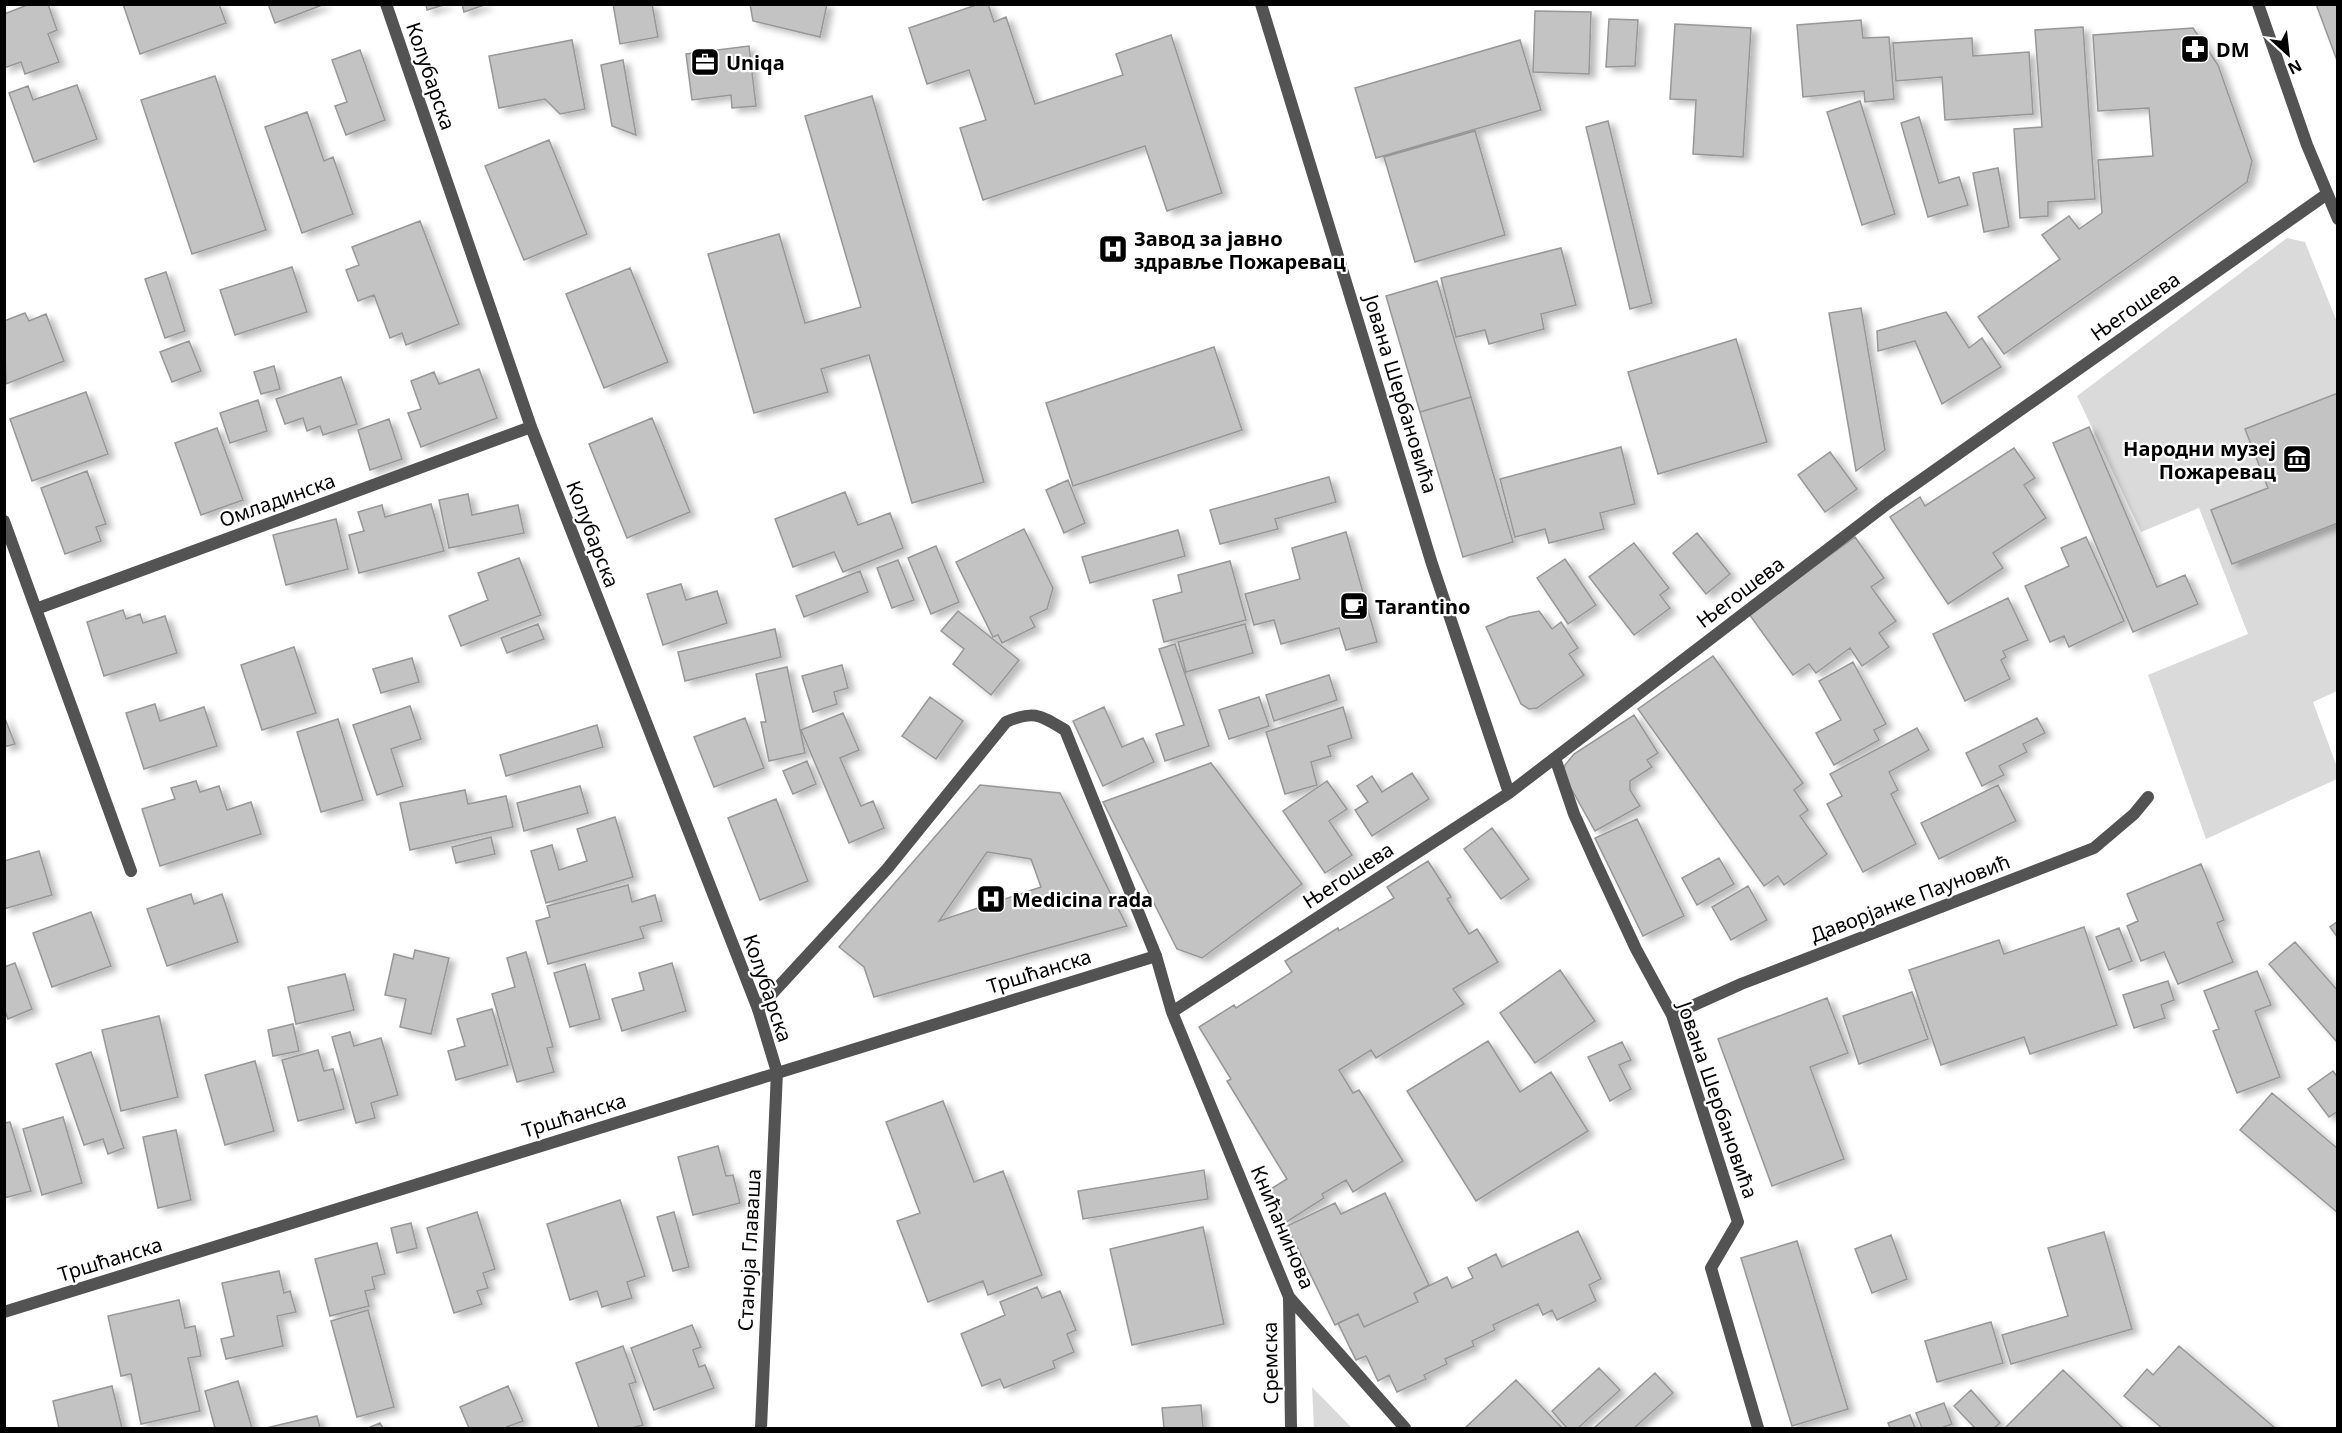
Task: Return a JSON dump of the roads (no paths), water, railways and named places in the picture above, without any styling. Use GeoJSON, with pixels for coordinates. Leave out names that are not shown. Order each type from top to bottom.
{"type":"FeatureCollection","features":[{"type":"Feature","properties":{"kind":"street","name":"Колубарска"},"geometry":{"type":"LineString","coordinates":[[386,4],[531,427],[758,1010],[777,1072]]}},
{"type":"Feature","properties":{"kind":"street","name":"Јована Шербановића"},"geometry":{"type":"LineString","coordinates":[[1261,4],[1432,564],[1509,793]]}},
{"type":"Feature","properties":{"kind":"street"},"geometry":{"type":"LineString","coordinates":[[2258,4],[2307,145],[2337,219]]}},
{"type":"Feature","properties":{"kind":"street","name":"Његошева"},"geometry":{"type":"LineString","coordinates":[[1172,1012],[1509,793],[1887,504],[2327,194]]}},
{"type":"Feature","properties":{"kind":"street","name":"Омладинска"},"geometry":{"type":"LineString","coordinates":[[36,609],[531,427]]}},
{"type":"Feature","properties":{"kind":"street"},"geometry":{"type":"LineString","coordinates":[[4,521],[130,871]]}},
{"type":"Feature","properties":{"kind":"street","name":"Книћанинова"},"geometry":{"type":"LineString","coordinates":[[758,1010],[887,869],[1006,722],[1023,715],[1041,715],[1065,730],[1156,956],[1172,1012],[1289,1297],[1405,1428]]}},
{"type":"Feature","properties":{"kind":"street","name":"Јована Шербановића"},"geometry":{"type":"LineString","coordinates":[[1555,758],[1574,814],[1596,863],[1636,949],[1672,1015],[1738,1222],[1711,1268],[1758,1428]]}},
{"type":"Feature","properties":{"kind":"street","name":"Даворјанке Пауновић"},"geometry":{"type":"LineString","coordinates":[[1672,1015],[1741,984],[2094,848],[2134,814],[2148,797]]}},
{"type":"Feature","properties":{"kind":"street","name":"Тршћанска"},"geometry":{"type":"LineString","coordinates":[[4,1312],[1156,956]]}},
{"type":"Feature","properties":{"kind":"street","name":"Станоја Главаша"},"geometry":{"type":"LineString","coordinates":[[761,1428],[777,1072]]}},
{"type":"Feature","properties":{"kind":"street","name":"Сремска"},"geometry":{"type":"LineString","coordinates":[[1289,1297],[1291,1428]]}},
{"type":"Feature","properties":{"kind":"place","name":"DM"},"geometry":{"type":"Point","coordinates":[2195,49]}},
{"type":"Feature","properties":{"kind":"place","name":"Uniqa"},"geometry":{"type":"Point","coordinates":[705,62]}},
{"type":"Feature","properties":{"kind":"place","name":"Завод за јавно здравље Пожаревац"},"geometry":{"type":"Point","coordinates":[1113,249]}},
{"type":"Feature","properties":{"kind":"place","name":"Народни музеј Пожаревац"},"geometry":{"type":"Point","coordinates":[2297,459]}},
{"type":"Feature","properties":{"kind":"place","name":"Tarantino"},"geometry":{"type":"Point","coordinates":[1354,606]}},
{"type":"Feature","properties":{"kind":"place","name":"Medicina rada"},"geometry":{"type":"Point","coordinates":[991,899]}}]}
